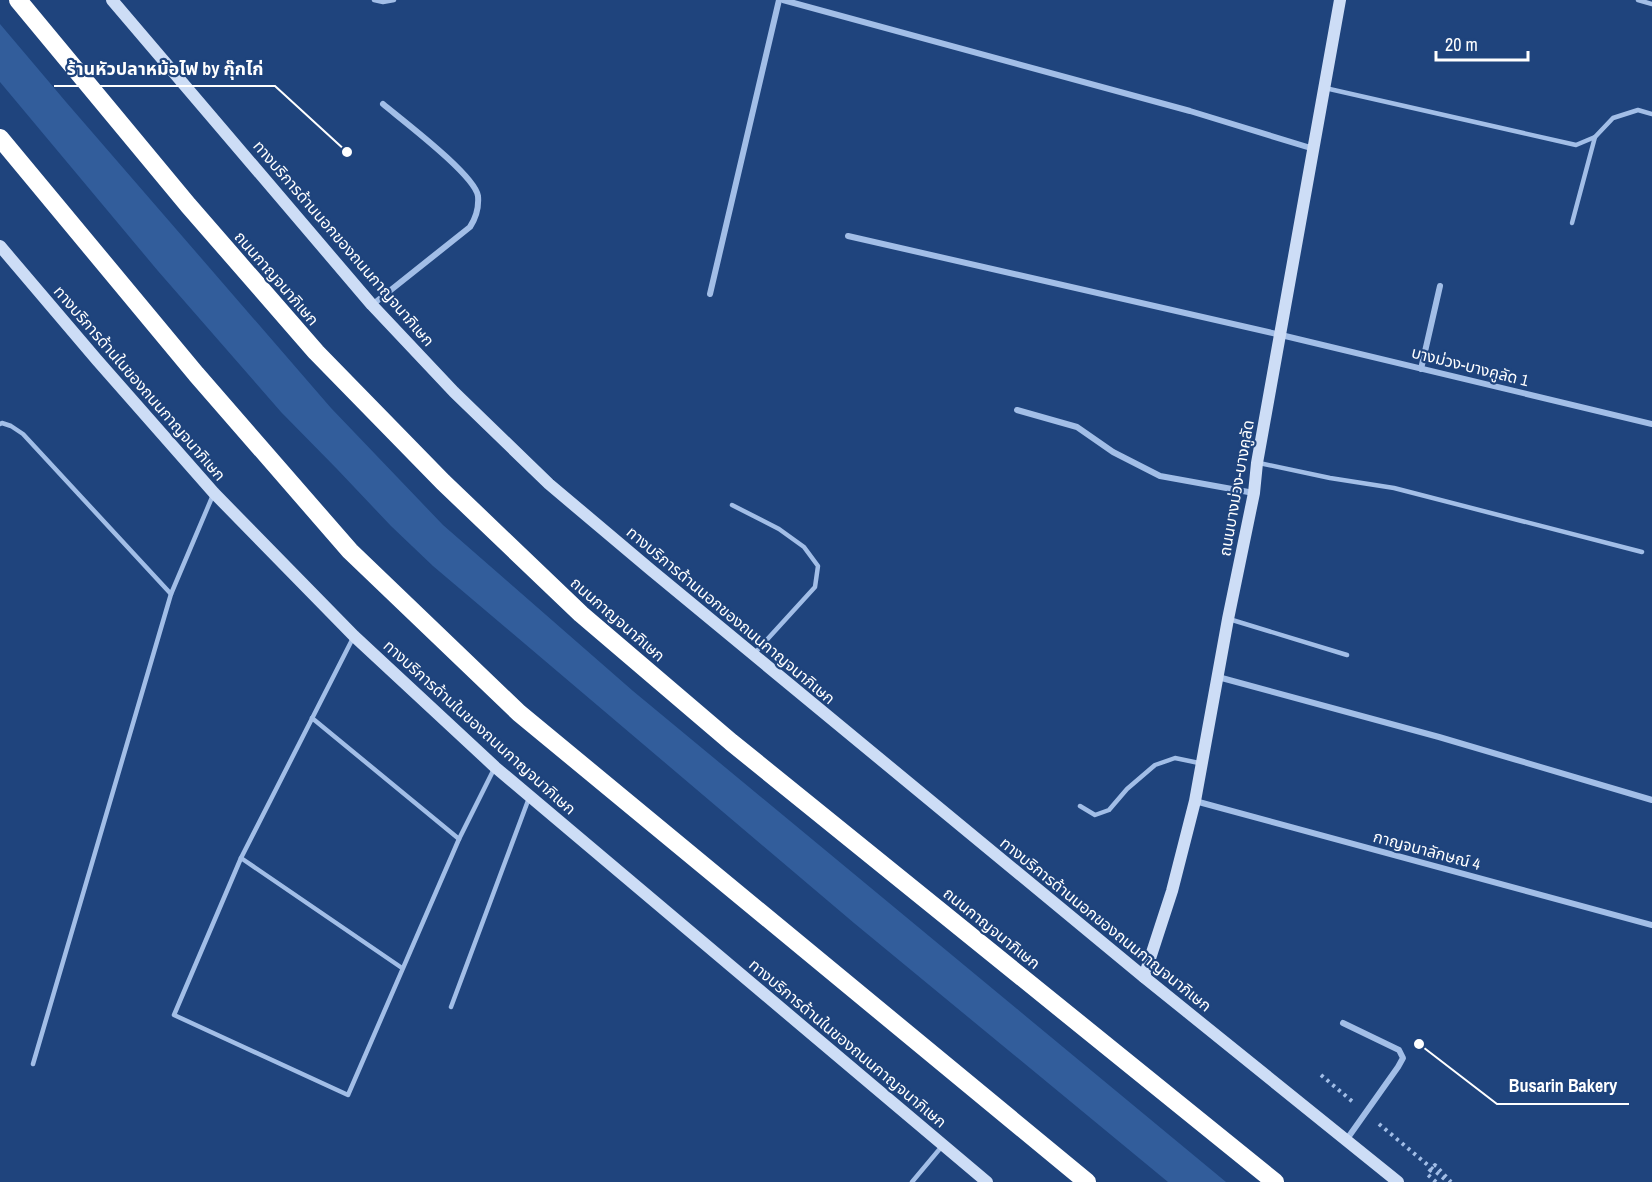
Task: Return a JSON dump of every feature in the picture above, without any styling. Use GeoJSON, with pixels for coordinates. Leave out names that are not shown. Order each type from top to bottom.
{"type":"FeatureCollection","features":[{"type":"Feature","properties":{"kind":"highway","name":"ถนนกาญจนาภิเษก"},"geometry":{"type":"LineString","coordinates":[[18,0],[188,205],[316,352],[443,482],[580,614],[731,742],[1275,1182]]}},
{"type":"Feature","properties":{"kind":"highway"},"geometry":{"type":"LineString","coordinates":[[0,138],[196,374],[359,560],[519,713],[1087,1182]]}},
{"type":"Feature","properties":{"kind":"main road","name":"ทางบริการด้านนอกของถนนกาญจนาภิเษก"},"geometry":{"type":"LineString","coordinates":[[112,0],[372,305],[454,392],[549,484],[1144,977],[1398,1182]]}},
{"type":"Feature","properties":{"kind":"main road","name":"ถนนบางม่วง-บางคูลัด"},"geometry":{"type":"LineString","coordinates":[[1144,977],[1172,891],[1195,801],[1228,619],[1254,493],[1257,463],[1340,0]]}},
{"type":"Feature","properties":{"kind":"main road","name":"ทางบริการด้านในของถนนกาญจนาภิเษก"},"geometry":{"type":"LineString","coordinates":[[2,251],[214,493],[354,636],[495,767],[987,1182]]}},
{"type":"Feature","properties":{"kind":"street"},"geometry":{"type":"LineString","coordinates":[[710,294],[781,0],[1190,111],[1315,149]]}},
{"type":"Feature","properties":{"kind":"street"},"geometry":{"type":"LineString","coordinates":[[372,305],[470,226],[477,217],[478,194],[462,171],[383,104]]}},
{"type":"Feature","properties":{"kind":"street","name":"บางม่วง-บางคูลัด 1"},"geometry":{"type":"LineString","coordinates":[[848,236],[1281,335],[1652,424]]}},
{"type":"Feature","properties":{"kind":"street"},"geometry":{"type":"LineString","coordinates":[[1421,369],[1440,286]]}},
{"type":"Feature","properties":{"kind":"street"},"geometry":{"type":"LineString","coordinates":[[1017,410],[1077,427],[1113,452],[1160,476],[1254,493]]}},
{"type":"Feature","properties":{"kind":"street"},"geometry":{"type":"LineString","coordinates":[[1218,677],[1428,734],[1652,800]]}},
{"type":"Feature","properties":{"kind":"street","name":"กาญจนาลักษณ์ 4"},"geometry":{"type":"LineString","coordinates":[[1195,801],[1652,925]]}},
{"type":"Feature","properties":{"kind":"street"},"geometry":{"type":"LineString","coordinates":[[1343,1023],[1399,1050],[1403,1058],[1347,1139]]}},
{"type":"Feature","properties":{"kind":"lane"},"geometry":{"type":"LineString","coordinates":[[374,0],[383,2],[394,0]]}},
{"type":"Feature","properties":{"kind":"lane"},"geometry":{"type":"LineString","coordinates":[[1638,0],[1652,4]]}},
{"type":"Feature","properties":{"kind":"lane"},"geometry":{"type":"LineString","coordinates":[[1325,88],[1576,145],[1595,137],[1613,118],[1638,110],[1652,114]]}},
{"type":"Feature","properties":{"kind":"lane"},"geometry":{"type":"LineString","coordinates":[[1572,223],[1595,137]]}},
{"type":"Feature","properties":{"kind":"lane"},"geometry":{"type":"LineString","coordinates":[[0,424],[11,426],[23,434],[171,594]]}},
{"type":"Feature","properties":{"kind":"lane"},"geometry":{"type":"LineString","coordinates":[[1257,463],[1394,489],[1642,552]]}},
{"type":"Feature","properties":{"kind":"lane"},"geometry":{"type":"LineString","coordinates":[[33,1064],[171,594],[214,493]]}},
{"type":"Feature","properties":{"kind":"lane"},"geometry":{"type":"LineString","coordinates":[[732,505],[778,529],[804,547],[818,566],[815,587],[753,655]]}},
{"type":"Feature","properties":{"kind":"lane"},"geometry":{"type":"LineString","coordinates":[[1228,619],[1347,656]]}},
{"type":"Feature","properties":{"kind":"lane"},"geometry":{"type":"LineString","coordinates":[[354,636],[241,858],[174,1015],[348,1095],[459,839],[495,767]]}},
{"type":"Feature","properties":{"kind":"lane"},"geometry":{"type":"LineString","coordinates":[[312,718],[459,839]]}},
{"type":"Feature","properties":{"kind":"lane"},"geometry":{"type":"LineString","coordinates":[[1080,806],[1095,815],[1109,810],[1127,789],[1155,765],[1175,758],[1202,763]]}},
{"type":"Feature","properties":{"kind":"lane"},"geometry":{"type":"LineString","coordinates":[[452,1007],[530,796]]}},
{"type":"Feature","properties":{"kind":"lane"},"geometry":{"type":"LineString","coordinates":[[241,858],[402,968]]}},
{"type":"Feature","properties":{"kind":"lane"},"geometry":{"type":"LineString","coordinates":[[912,1182],[943,1145]]}},
{"type":"Feature","properties":{"kind":"path"},"geometry":{"type":"LineString","coordinates":[[1321,1075],[1358,1106]]}},
{"type":"Feature","properties":{"kind":"path"},"geometry":{"type":"LineString","coordinates":[[1376,1121],[1449,1182]]}},
{"type":"Feature","properties":{"kind":"path"},"geometry":{"type":"LineString","coordinates":[[1436,1182],[1427,1174],[1435,1166],[1449,1182]]}},
{"type":"Feature","properties":{"kind":"shaded area"},"geometry":{"type":"Polygon","coordinates":[[[0,24],[331,408],[443,525],[633,691],[1226,1182],[1168,1182],[854,923],[433,566],[281,412],[158,271],[0,82],[0,24]]]}},
{"type":"Feature","properties":{"kind":"place","name":"ร้านหัวปลาหม้อไฟ by กุ๊กไก่"},"geometry":{"type":"Point","coordinates":[347,152]}},
{"type":"Feature","properties":{"kind":"place","name":"Busarin Bakery"},"geometry":{"type":"Point","coordinates":[1419,1044]}}]}
